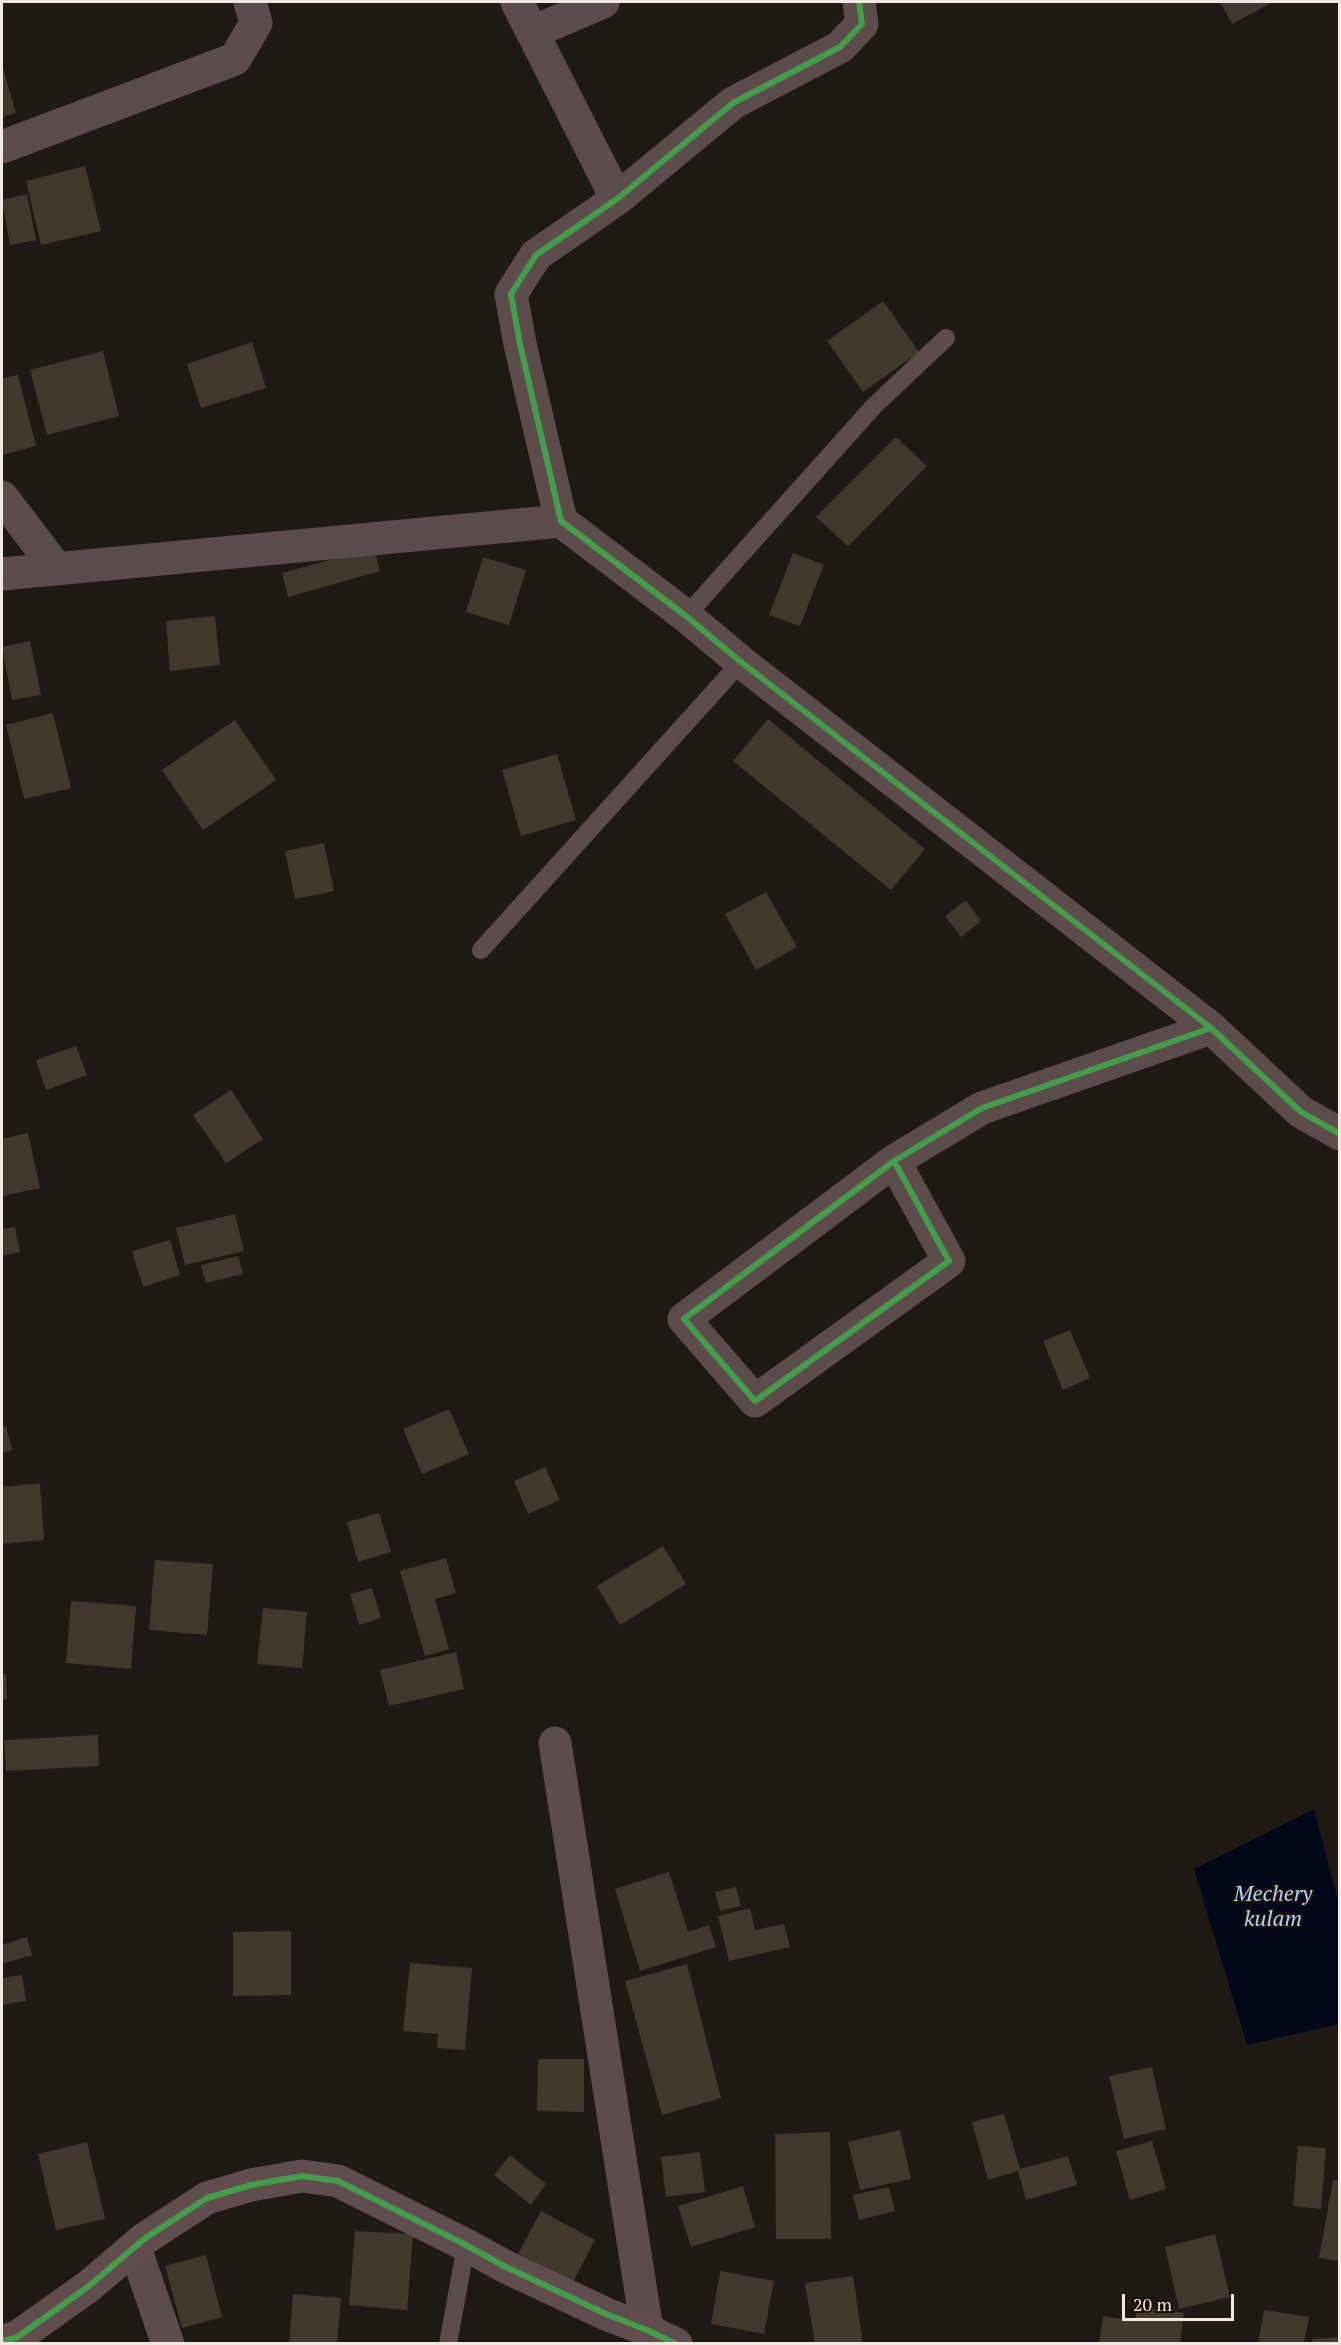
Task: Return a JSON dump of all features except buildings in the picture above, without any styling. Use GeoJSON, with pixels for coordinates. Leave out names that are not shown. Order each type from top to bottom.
{"type":"FeatureCollection","features":[{"type":"Feature","properties":{"kind":"street"},"geometry":{"type":"LineString","coordinates":[[2,147],[235,59],[256,23],[250,2]]}},
{"type":"Feature","properties":{"kind":"street"},"geometry":{"type":"LineString","coordinates":[[517,2],[617,199]]}},
{"type":"Feature","properties":{"kind":"street"},"geometry":{"type":"LineString","coordinates":[[533,32],[603,2]]}},
{"type":"Feature","properties":{"kind":"street"},"geometry":{"type":"LineString","coordinates":[[859,2],[862,24],[840,48],[733,103],[617,199],[536,255],[511,294],[520,344],[561,521],[686,616],[741,662],[1211,1029],[1301,1112],[1340,1134]]}},
{"type":"Feature","properties":{"kind":"street"},"geometry":{"type":"LineString","coordinates":[[2,497],[57,569]]}},
{"type":"Feature","properties":{"kind":"street"},"geometry":{"type":"LineString","coordinates":[[2,574],[561,521]]}},
{"type":"Feature","properties":{"kind":"street"},"geometry":{"type":"LineString","coordinates":[[894,1161],[949,1261],[755,1401],[684,1319],[894,1161],[982,1108],[1211,1029]]}},
{"type":"Feature","properties":{"kind":"street"},"geometry":{"type":"LineString","coordinates":[[555,1743],[661,2337]]}},
{"type":"Feature","properties":{"kind":"street"},"geometry":{"type":"LineString","coordinates":[[2,2341],[16,2338],[89,2286],[135,2247],[207,2198],[251,2185],[302,2176],[338,2181],[504,2266],[661,2337]]}},
{"type":"Feature","properties":{"kind":"street"},"geometry":{"type":"LineString","coordinates":[[135,2247],[168,2343]]}},
{"type":"Feature","properties":{"kind":"lane"},"geometry":{"type":"LineString","coordinates":[[686,616],[874,405],[946,338]]}},
{"type":"Feature","properties":{"kind":"lane"},"geometry":{"type":"LineString","coordinates":[[481,950],[741,662]]}},
{"type":"Feature","properties":{"kind":"lane"},"geometry":{"type":"LineString","coordinates":[[448,2343],[466,2245]]}},
{"type":"Feature","properties":{"kind":"water","name":"Mechery kulam"},"geometry":{"type":"Polygon","coordinates":[[[1314,1809],[1339,1904],[1339,2024],[1247,2045],[1194,1869],[1314,1809]]]}},
{"type":"Feature","properties":{"kind":"cycle path"},"geometry":{"type":"LineString","coordinates":[[859,2],[862,24],[840,47],[733,103],[617,199],[536,255],[511,294],[520,344],[561,521],[686,616],[741,662],[1211,1028],[1301,1112],[1340,1134]]}},
{"type":"Feature","properties":{"kind":"cycle path"},"geometry":{"type":"LineString","coordinates":[[894,1161],[949,1261],[755,1401],[684,1319],[894,1161],[982,1108],[1211,1028]]}},
{"type":"Feature","properties":{"kind":"cycle path"},"geometry":{"type":"LineString","coordinates":[[2,2341],[16,2338],[89,2286],[144,2239],[207,2198],[251,2185],[302,2176],[338,2181],[504,2266],[676,2344]]}}]}
